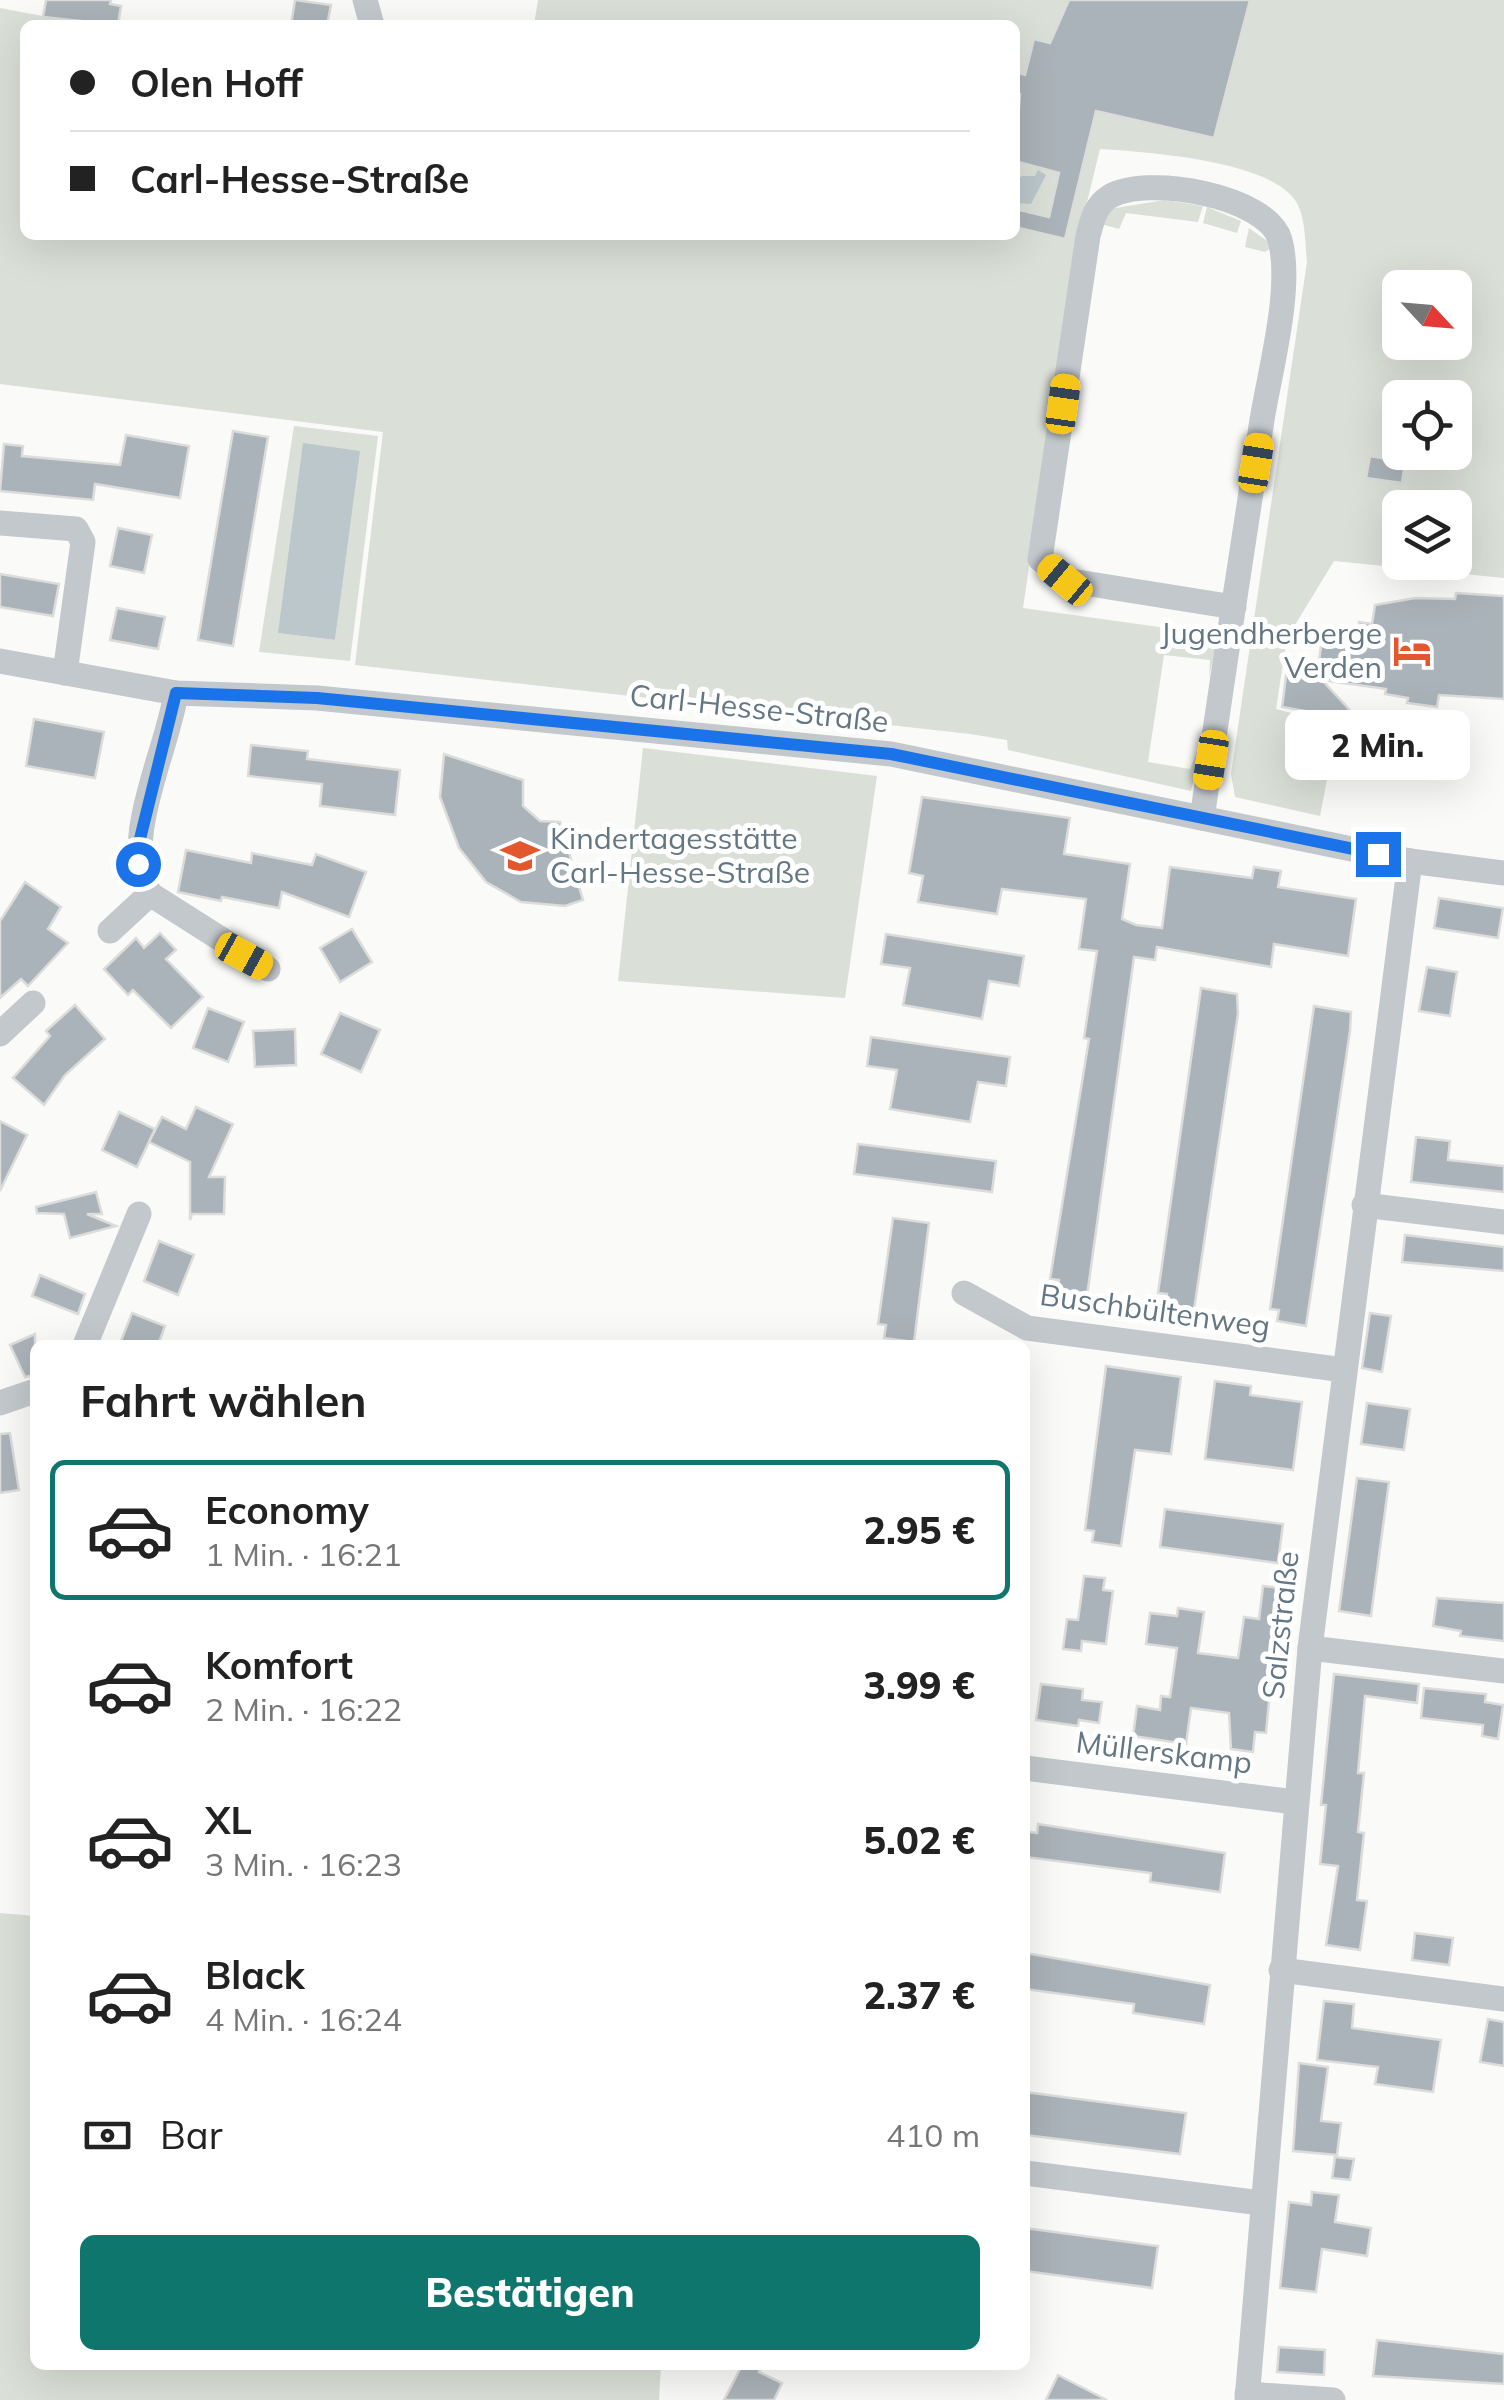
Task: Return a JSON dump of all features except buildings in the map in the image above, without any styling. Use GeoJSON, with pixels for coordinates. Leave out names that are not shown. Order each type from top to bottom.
{"type":"FeatureCollection","features":[{"type":"Feature","properties":{"kind":"street"},"geometry":{"type":"LineString","coordinates":[[1202,818],[1234,607],[1282,287],[1279,236],[1262,212],[1168,188],[1110,196],[1095,212],[1088,236],[1040,559],[1065,580],[1234,607]]}},
{"type":"Feature","properties":{"kind":"street"},"geometry":{"type":"LineString","coordinates":[[0,523],[76,529],[83,542],[65,672]]}},
{"type":"Feature","properties":{"kind":"street","name":"Carl-Hesse-Straße"},"geometry":{"type":"LineString","coordinates":[[0,661],[176,693],[317,698],[891,754],[1410,861],[1504,872]]}},
{"type":"Feature","properties":{"kind":"street"},"geometry":{"type":"LineString","coordinates":[[176,693],[138,847],[138,864],[150,894],[268,969]]}},
{"type":"Feature","properties":{"kind":"street","name":"Salzstraße"},"geometry":{"type":"LineString","coordinates":[[1247,2397],[1310,1648],[1410,861]]}},
{"type":"Feature","properties":{"kind":"street"},"geometry":{"type":"LineString","coordinates":[[110,931],[150,894]]}},
{"type":"Feature","properties":{"kind":"street"},"geometry":{"type":"LineString","coordinates":[[2,1029],[33,1003]]}},
{"type":"Feature","properties":{"kind":"street"},"geometry":{"type":"LineString","coordinates":[[1364,1205],[1504,1222]]}},
{"type":"Feature","properties":{"kind":"street"},"geometry":{"type":"LineString","coordinates":[[87,1340],[139,1214]]}},
{"type":"Feature","properties":{"kind":"street","name":"Buschbültenweg"},"geometry":{"type":"LineString","coordinates":[[964,1293],[1027,1328],[1344,1370]]}},
{"type":"Feature","properties":{"kind":"street"},"geometry":{"type":"LineString","coordinates":[[0,1403],[30,1394]]}},
{"type":"Feature","properties":{"kind":"street"},"geometry":{"type":"LineString","coordinates":[[1310,1648],[1504,1671]]}},
{"type":"Feature","properties":{"kind":"street","name":"Müllerskamp"},"geometry":{"type":"LineString","coordinates":[[1030,1769],[1295,1802]]}},
{"type":"Feature","properties":{"kind":"street"},"geometry":{"type":"LineString","coordinates":[[1281,1970],[1504,1998]]}},
{"type":"Feature","properties":{"kind":"street"},"geometry":{"type":"LineString","coordinates":[[1030,2174],[1261,2202]]}},
{"type":"Feature","properties":{"kind":"street"},"geometry":{"type":"LineString","coordinates":[[1247,2397],[1333,2400]]}},
{"type":"Feature","properties":{"kind":"shaded area"},"geometry":{"type":"Polygon","coordinates":[[[538,0],[1504,0],[1504,578],[1472,575],[1472,490],[1382,490],[1382,566],[1334,561],[1287,638],[1276,709],[1299,715],[1288,767],[1328,774],[1320,816],[1235,797],[1231,774],[1307,262],[1303,222],[1295,200],[1281,186],[1233,167],[1100,149],[1076,247],[1023,608],[1202,633],[1209,628],[1219,631],[1209,678],[1210,660],[1164,655],[1148,762],[1190,769],[1197,751],[1200,753],[1191,791],[1008,750],[1007,740],[970,734],[355,665],[383,432],[0,384],[0,8],[64,20],[20,20],[20,240],[1020,240],[1020,20],[535,20],[538,0]]]}},
{"type":"Feature","properties":{"kind":"shaded area"},"geometry":{"type":"Polygon","coordinates":[[[1038,170],[1046,175],[1031,204],[1020,203],[1020,178],[1035,176],[1038,170]]]}},
{"type":"Feature","properties":{"kind":"shaded area"},"geometry":{"type":"Polygon","coordinates":[[[1165,200],[1203,206],[1198,222],[1126,213],[1119,229],[1104,225],[1103,218],[1109,209],[1165,200]]]}},
{"type":"Feature","properties":{"kind":"shaded area"},"geometry":{"type":"Polygon","coordinates":[[[1207,207],[1241,221],[1237,233],[1203,223],[1207,207]]]}},
{"type":"Feature","properties":{"kind":"shaded area"},"geometry":{"type":"Polygon","coordinates":[[[1249,228],[1270,243],[1271,248],[1265,252],[1245,247],[1249,228]]]}},
{"type":"Feature","properties":{"kind":"shaded area"},"geometry":{"type":"Polygon","coordinates":[[[294,426],[378,436],[350,661],[259,652],[294,426]],[[359,451],[279,633],[335,640],[359,451]]]}},
{"type":"Feature","properties":{"kind":"shaded area"},"geometry":{"type":"Polygon","coordinates":[[[303,443],[360,451],[335,640],[278,633],[303,443]]]}},
{"type":"Feature","properties":{"kind":"shaded area"},"geometry":{"type":"Polygon","coordinates":[[[643,748],[877,776],[845,998],[618,981],[643,748]]]}},
{"type":"Feature","properties":{"kind":"shaded area"},"geometry":{"type":"Polygon","coordinates":[[[0,1913],[30,1916],[30,2370],[661,2370],[659,2400],[0,2400],[0,1913]]]}},
{"type":"Feature","properties":{"kind":"place","name":"Jugendherberge Verden"},"geometry":{"type":"Point","coordinates":[1412,651]}},
{"type":"Feature","properties":{"kind":"place","name":"Kindertagesstätte Carl-Hesse-Straße"},"geometry":{"type":"Point","coordinates":[520,856]}},
{"type":"Feature","properties":{"kind":"route"},"geometry":{"type":"LineString","coordinates":[[138,864],[138,847],[176,693],[317,698],[891,754],[1378,854]]}}]}
